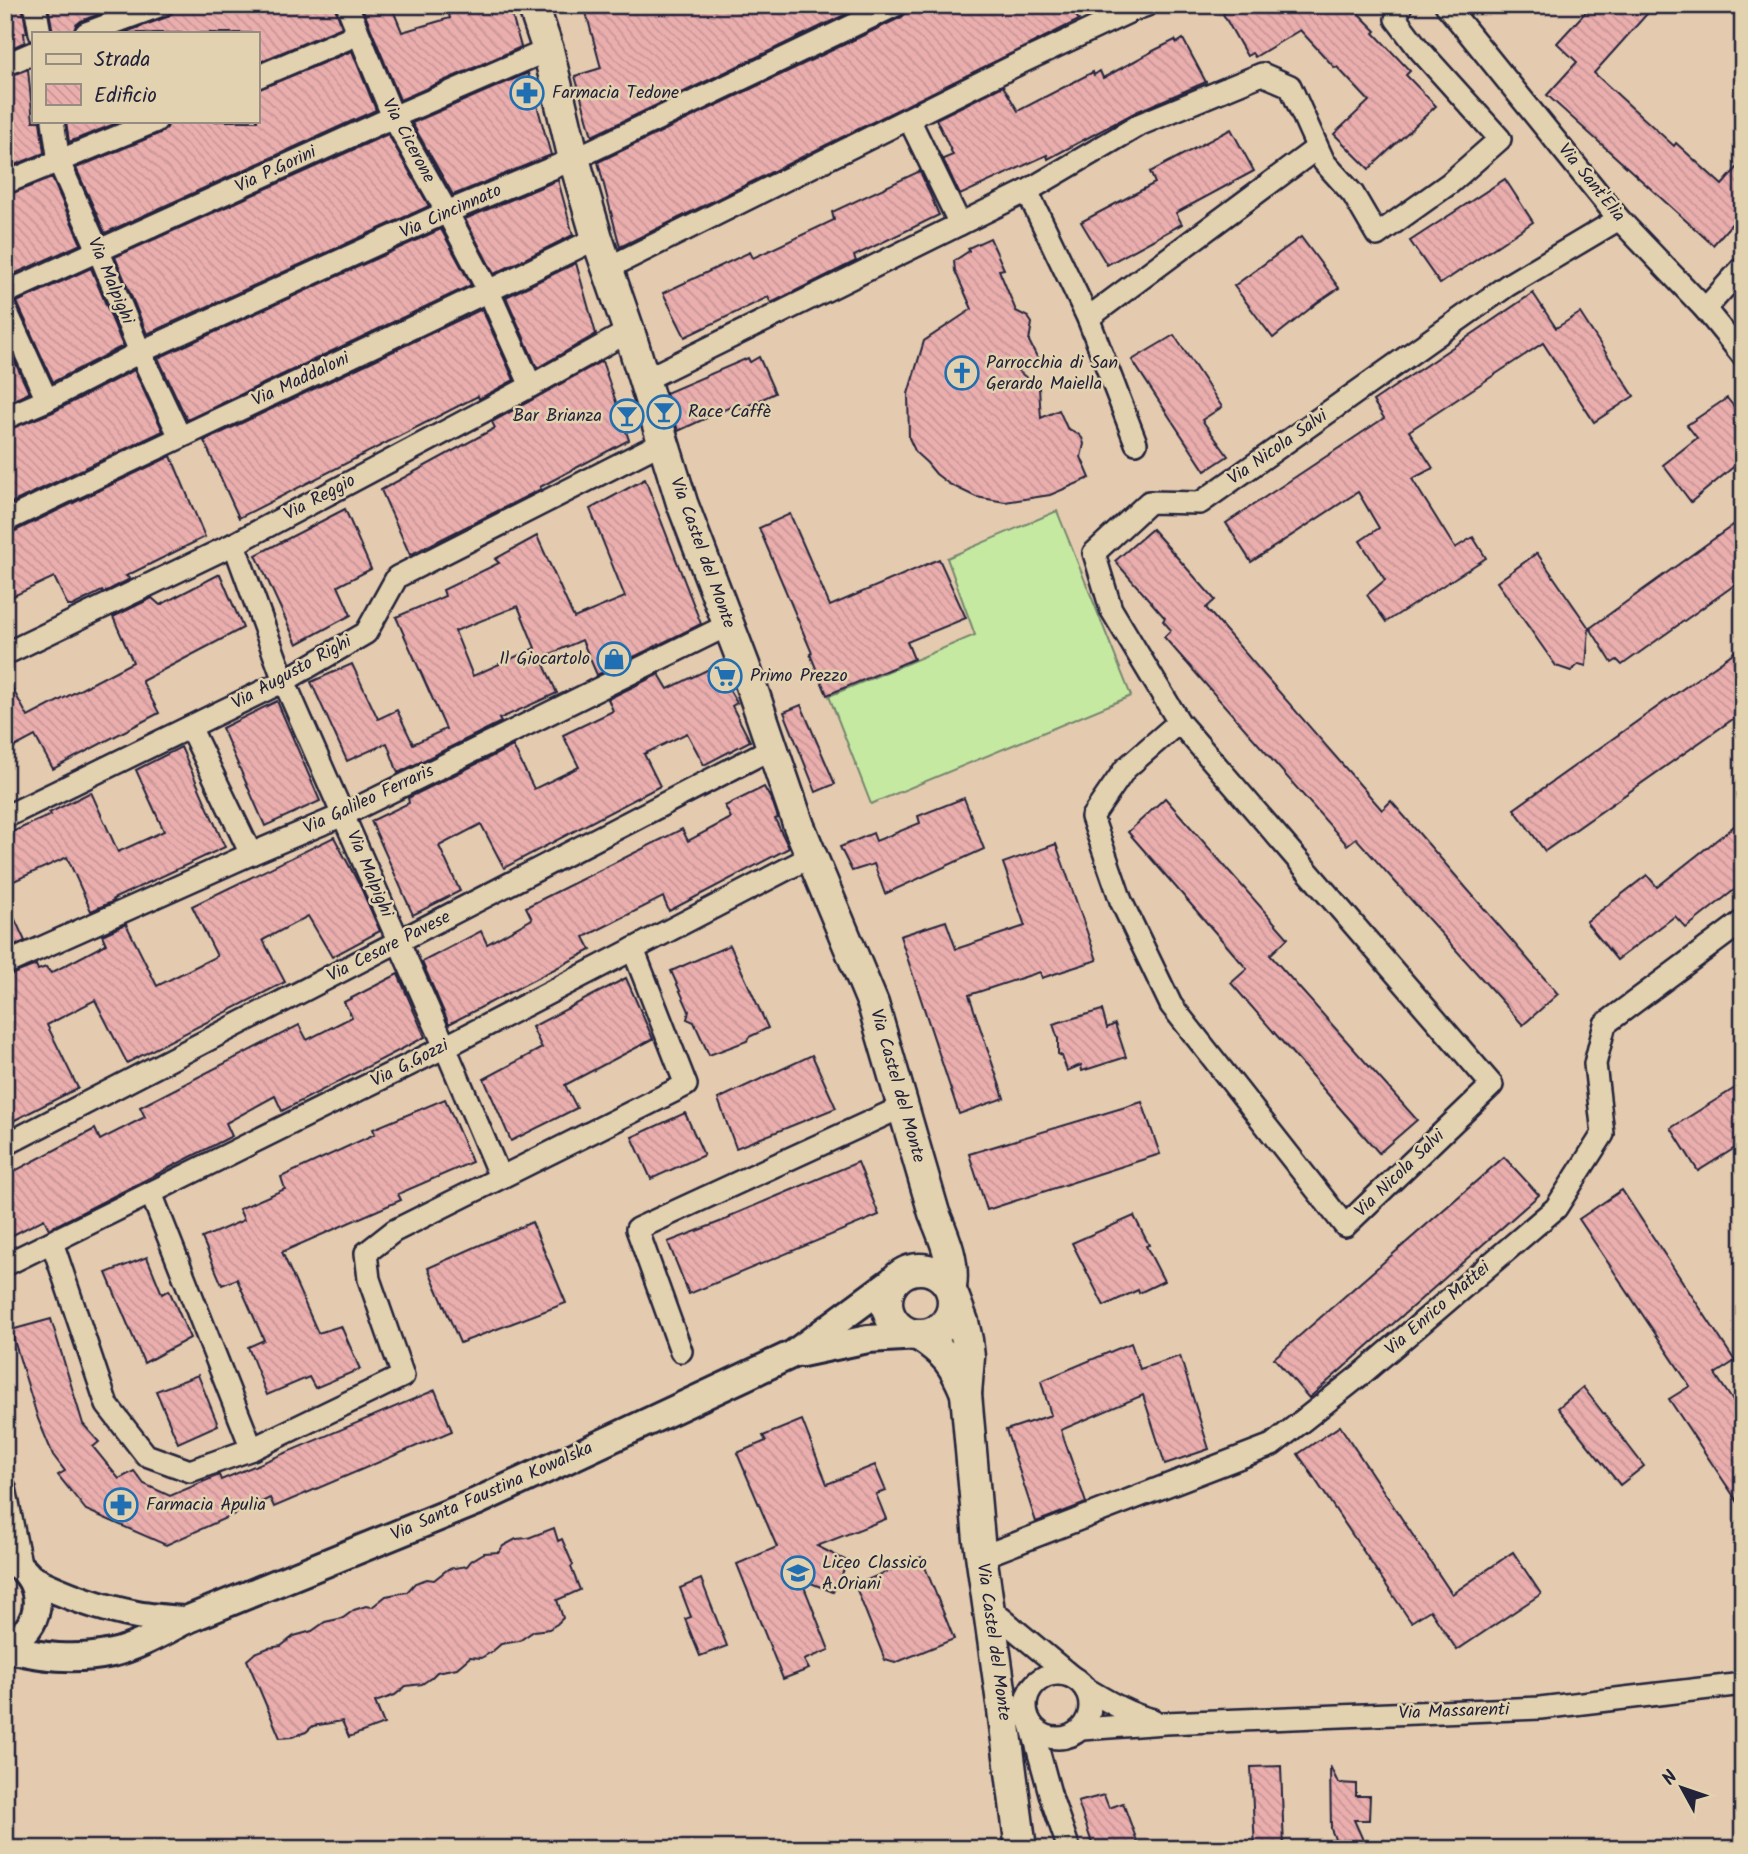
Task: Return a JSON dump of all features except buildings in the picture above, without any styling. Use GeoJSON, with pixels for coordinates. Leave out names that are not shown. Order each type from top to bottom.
{"type":"FeatureCollection","features":[{"type":"Feature","properties":{"kind":"main road","name":"Via Castel del Monte"},"geometry":{"type":"LineString","coordinates":[[533,5],[548,50],[574,159],[597,238],[682,503],[799,826],[873,1004],[934,1213],[945,1238],[953,1275],[953,1309],[949,1320],[941,1328],[920,1336]]}},
{"type":"Feature","properties":{"kind":"main road","name":"Via Castel del Monte"},"geometry":{"type":"LineString","coordinates":[[934,1213],[932,1231],[923,1248],[890,1287],[887,1308],[898,1328],[920,1336],[932,1344],[950,1363],[957,1371],[966,1394]]}},
{"type":"Feature","properties":{"kind":"main road"},"geometry":{"type":"LineString","coordinates":[[903,1274],[915,1268],[936,1272],[944,1278],[952,1292]]}},
{"type":"Feature","properties":{"kind":"main road","name":"Via Castel del Monte"},"geometry":{"type":"LineString","coordinates":[[952,1292],[967,1340],[969,1357],[966,1394],[981,1557],[1021,1849]]}},
{"type":"Feature","properties":{"kind":"street"},"geometry":{"type":"LineString","coordinates":[[35,5],[40,32]]}},
{"type":"Feature","properties":{"kind":"street"},"geometry":{"type":"LineString","coordinates":[[89,32],[162,5]]}},
{"type":"Feature","properties":{"kind":"street","name":"Via Cicerone"},"geometry":{"type":"LineString","coordinates":[[348,5],[393,117],[489,292],[531,386]]}},
{"type":"Feature","properties":{"kind":"street","name":"Via Cincinnato"},"geometry":{"type":"LineString","coordinates":[[5,418],[47,400],[140,352],[447,212],[574,159],[896,5]]}},
{"type":"Feature","properties":{"kind":"street"},"geometry":{"type":"LineString","coordinates":[[608,268],[1020,63],[1147,5]]}},
{"type":"Feature","properties":{"kind":"street"},"geometry":{"type":"LineString","coordinates":[[644,380],[1027,191],[1141,124],[1262,74],[1290,86],[1324,162],[1353,194],[1377,235],[1450,183],[1500,139],[1418,48],[1396,19],[1401,5]]}},
{"type":"Feature","properties":{"kind":"street","name":"Via Sant'Elia"},"geometry":{"type":"LineString","coordinates":[[1446,5],[1619,219],[1704,309],[1743,356]]}},
{"type":"Feature","properties":{"kind":"street"},"geometry":{"type":"LineString","coordinates":[[259,77],[358,34]]}},
{"type":"Feature","properties":{"kind":"street","name":"Via P.Gorini"},"geometry":{"type":"LineString","coordinates":[[5,293],[393,117],[548,50]]}},
{"type":"Feature","properties":{"kind":"street"},"geometry":{"type":"LineString","coordinates":[[5,65],[32,53]]}},
{"type":"Feature","properties":{"kind":"street"},"geometry":{"type":"LineString","coordinates":[[909,119],[960,224]]}},
{"type":"Feature","properties":{"kind":"street","name":"Via Malpighi"},"geometry":{"type":"LineString","coordinates":[[53,122],[58,162],[180,437]]}},
{"type":"Feature","properties":{"kind":"street"},"geometry":{"type":"LineString","coordinates":[[5,183],[154,122]]}},
{"type":"Feature","properties":{"kind":"street"},"geometry":{"type":"LineString","coordinates":[[1088,318],[1317,148]]}},
{"type":"Feature","properties":{"kind":"street"},"geometry":{"type":"LineString","coordinates":[[1027,191],[1088,318],[1136,443]]}},
{"type":"Feature","properties":{"kind":"street","name":"Via Nicola Salvi"},"geometry":{"type":"LineString","coordinates":[[1178,722],[1125,769],[1092,817],[1121,901],[1171,1005],[1345,1226],[1492,1085],[1178,722],[1111,609],[1094,553],[1149,502],[1200,503],[1508,285],[1619,219]]}},
{"type":"Feature","properties":{"kind":"street","name":"Via Maddaloni"},"geometry":{"type":"LineString","coordinates":[[5,521],[489,292],[597,238]]}},
{"type":"Feature","properties":{"kind":"street"},"geometry":{"type":"LineString","coordinates":[[1704,309],[1743,267]]}},
{"type":"Feature","properties":{"kind":"street"},"geometry":{"type":"LineString","coordinates":[[5,308],[47,400]]}},
{"type":"Feature","properties":{"kind":"street","name":"Via Reggio"},"geometry":{"type":"LineString","coordinates":[[5,654],[234,544],[629,331]]}},
{"type":"Feature","properties":{"kind":"street","name":"Via Augusto Righi"},"geometry":{"type":"LineString","coordinates":[[5,817],[284,681],[366,633],[397,577],[663,442]]}},
{"type":"Feature","properties":{"kind":"street","name":"Via Malpighi"},"geometry":{"type":"LineString","coordinates":[[234,544],[284,681],[500,1178]]}},
{"type":"Feature","properties":{"kind":"street","name":"Via Galileo Ferraris"},"geometry":{"type":"LineString","coordinates":[[5,964],[343,815],[728,625]]}},
{"type":"Feature","properties":{"kind":"street"},"geometry":{"type":"LineString","coordinates":[[190,727],[251,854]]}},
{"type":"Feature","properties":{"kind":"street","name":"Via Cesare Pavese"},"geometry":{"type":"LineString","coordinates":[[5,1145],[772,748]]}},
{"type":"Feature","properties":{"kind":"street","name":"Via G.Gozzi"},"geometry":{"type":"LineString","coordinates":[[5,1265],[445,1047],[812,856]]}},
{"type":"Feature","properties":{"kind":"street","name":"Via Enrico Mattei"},"geometry":{"type":"LineString","coordinates":[[981,1557],[1272,1446],[1363,1373],[1556,1208],[1603,1134],[1595,1064],[1605,1024],[1743,921]]}},
{"type":"Feature","properties":{"kind":"street"},"geometry":{"type":"LineString","coordinates":[[52,1242],[107,1405],[146,1455],[190,1471],[253,1449],[403,1376],[369,1279],[366,1253],[394,1231],[685,1085],[633,949]]}},
{"type":"Feature","properties":{"kind":"street"},"geometry":{"type":"LineString","coordinates":[[681,1351],[637,1229],[902,1107]]}},
{"type":"Feature","properties":{"kind":"street"},"geometry":{"type":"LineString","coordinates":[[151,1192],[253,1449]]}},
{"type":"Feature","properties":{"kind":"street"},"geometry":{"type":"LineString","coordinates":[[793,1354],[903,1274]]}},
{"type":"Feature","properties":{"kind":"street"},"geometry":{"type":"LineString","coordinates":[[793,1354],[868,1339],[920,1336]]}},
{"type":"Feature","properties":{"kind":"street","name":"Via Santa Faustina Kowalska"},"geometry":{"type":"LineString","coordinates":[[5,1645],[36,1656],[74,1658],[113,1653],[186,1620],[476,1502],[793,1354]]}},
{"type":"Feature","properties":{"kind":"street"},"geometry":{"type":"LineString","coordinates":[[5,1488],[19,1569],[36,1590],[37,1604],[27,1629],[5,1645]]}},
{"type":"Feature","properties":{"kind":"street","name":"Via Santa Faustina Kowalska"},"geometry":{"type":"LineString","coordinates":[[19,1569],[52,1590],[97,1605],[139,1616],[186,1620]]}},
{"type":"Feature","properties":{"kind":"street"},"geometry":{"type":"LineString","coordinates":[[989,1608],[1079,1682],[1119,1708],[1139,1717],[1165,1723]]}},
{"type":"Feature","properties":{"kind":"street"},"geometry":{"type":"LineString","coordinates":[[1054,1674],[1079,1682],[1090,1698],[1091,1709],[1088,1719],[1074,1735],[1055,1739],[1045,1736],[1031,1723],[1003,1710],[1037,1682],[1054,1674]]}},
{"type":"Feature","properties":{"kind":"street","name":"Via Massarenti"},"geometry":{"type":"LineString","coordinates":[[1082,1728],[1540,1708],[1743,1684]]}},
{"type":"Feature","properties":{"kind":"street"},"geometry":{"type":"LineString","coordinates":[[1031,1689],[1026,1706],[1051,1797],[1069,1849]]}},
{"type":"Feature","properties":{"kind":"green space"},"geometry":{"type":"Polygon","coordinates":[[[1057,511],[1131,696],[871,804],[829,696],[975,635],[947,558],[1057,511]]]}},
{"type":"Feature","properties":{"kind":"place","name":"Farmacia Tedone"},"geometry":{"type":"Point","coordinates":[527,93]}},
{"type":"Feature","properties":{"kind":"place","name":"Parrocchia di San Gerardo Maiella"},"geometry":{"type":"Point","coordinates":[962,373]}},
{"type":"Feature","properties":{"kind":"place","name":"Race Caffè"},"geometry":{"type":"Point","coordinates":[664,412]}},
{"type":"Feature","properties":{"kind":"place","name":"Bar Brianza"},"geometry":{"type":"Point","coordinates":[627,416]}},
{"type":"Feature","properties":{"kind":"place","name":"Il Giocartolo"},"geometry":{"type":"Point","coordinates":[614,659]}},
{"type":"Feature","properties":{"kind":"place","name":"Primo Prezzo"},"geometry":{"type":"Point","coordinates":[725,676]}},
{"type":"Feature","properties":{"kind":"place","name":"Farmacia Apulia"},"geometry":{"type":"Point","coordinates":[121,1505]}},
{"type":"Feature","properties":{"kind":"place","name":"Liceo Classico A.Oriani"},"geometry":{"type":"Point","coordinates":[798,1573]}}]}
